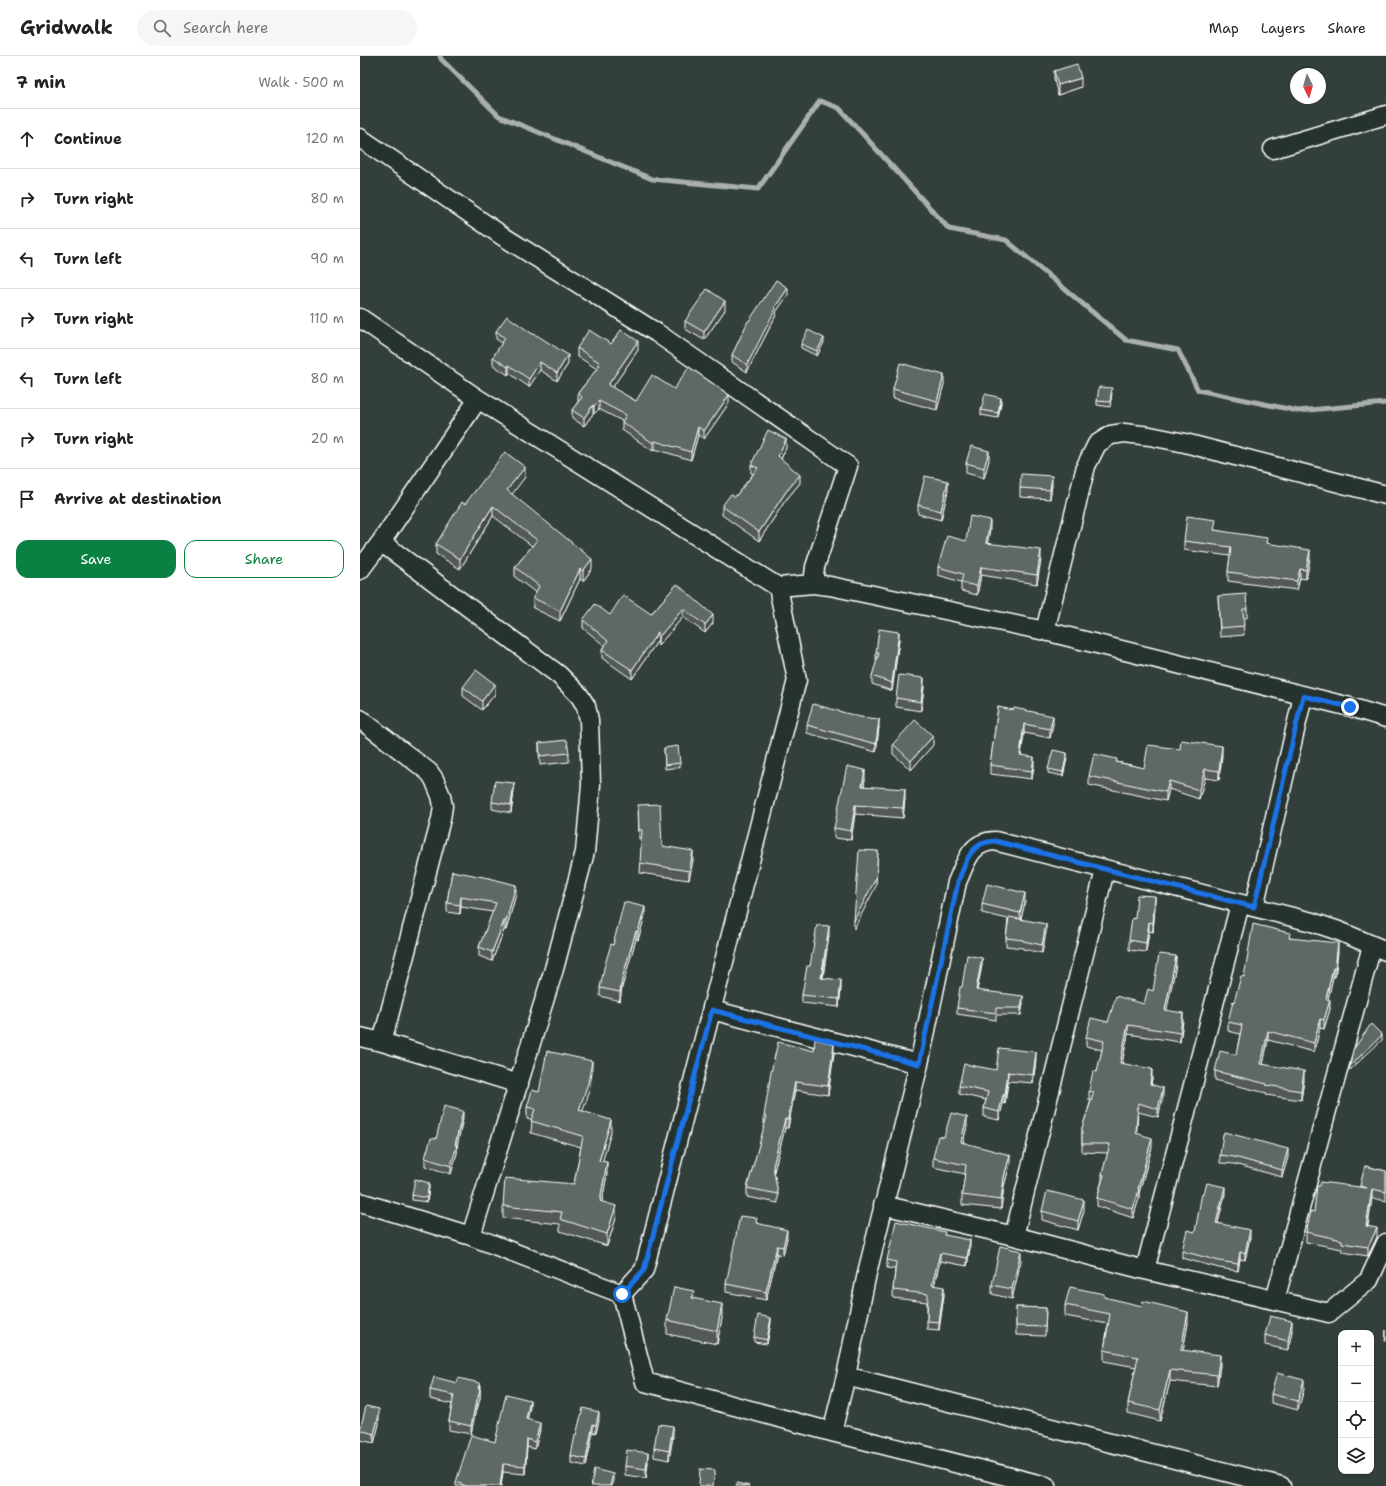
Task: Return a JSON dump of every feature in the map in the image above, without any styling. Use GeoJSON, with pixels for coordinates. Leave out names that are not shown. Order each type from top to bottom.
{"type":"FeatureCollection","features":[{"type":"Feature","properties":{"kind":"street"},"geometry":{"type":"LineString","coordinates":[[1273,149],[1386,114]]}},
{"type":"Feature","properties":{"kind":"street"},"geometry":{"type":"LineString","coordinates":[[360,138],[504,237],[657,333],[848,466],[815,567],[813,584]]}},
{"type":"Feature","properties":{"kind":"street"},"geometry":{"type":"LineString","coordinates":[[360,318],[478,399],[778,587],[813,584],[830,586],[1045,631],[1350,707],[1386,718]]}},
{"type":"Feature","properties":{"kind":"street"},"geometry":{"type":"LineString","coordinates":[[360,570],[381,542],[478,399]]}},
{"type":"Feature","properties":{"kind":"street"},"geometry":{"type":"LineString","coordinates":[[1045,631],[1086,466],[1094,447],[1111,435],[1124,433],[1150,436],[1185,443],[1386,495]]}},
{"type":"Feature","properties":{"kind":"street"},"geometry":{"type":"LineString","coordinates":[[381,542],[559,675],[579,695],[586,706],[589,720],[591,785],[585,852],[554,969],[471,1236]]}},
{"type":"Feature","properties":{"kind":"street"},"geometry":{"type":"LineString","coordinates":[[622,1294],[644,1270],[797,680],[778,587]]}},
{"type":"Feature","properties":{"kind":"street"},"geometry":{"type":"LineString","coordinates":[[1145,1270],[1247,906],[1303,696]]}},
{"type":"Feature","properties":{"kind":"street"},"geometry":{"type":"LineString","coordinates":[[360,719],[429,772],[437,785],[443,806],[441,819],[382,1042]]}},
{"type":"Feature","properties":{"kind":"street"},"geometry":{"type":"LineString","coordinates":[[832,1432],[846,1376],[867,1273],[883,1205],[919,1064],[958,882],[968,857],[973,849],[983,842],[995,841],[1312,922],[1339,931],[1379,948],[1275,1300]]}},
{"type":"Feature","properties":{"kind":"street"},"geometry":{"type":"LineString","coordinates":[[1014,1236],[1105,870]]}},
{"type":"Feature","properties":{"kind":"street"},"geometry":{"type":"LineString","coordinates":[[712,1010],[919,1064]]}},
{"type":"Feature","properties":{"kind":"street"},"geometry":{"type":"LineString","coordinates":[[360,1037],[382,1042],[519,1084]]}},
{"type":"Feature","properties":{"kind":"street"},"geometry":{"type":"LineString","coordinates":[[360,1202],[471,1236],[622,1294]]}},
{"type":"Feature","properties":{"kind":"street"},"geometry":{"type":"LineString","coordinates":[[883,1205],[1014,1236],[1145,1270],[1329,1313],[1369,1280],[1386,1243]]}},
{"type":"Feature","properties":{"kind":"street"},"geometry":{"type":"LineString","coordinates":[[622,1294],[645,1382],[832,1432],[1046,1486]]}},
{"type":"Feature","properties":{"kind":"street"},"geometry":{"type":"LineString","coordinates":[[846,1376],[1281,1486]]}},
{"type":"Feature","properties":{"kind":"building"},"geometry":{"type":"Polygon","coordinates":[[[1077,64],[1081,78],[1058,85],[1054,71],[1077,64]]]}},
{"type":"Feature","properties":{"kind":"building"},"geometry":{"type":"Polygon","coordinates":[[[776,280],[788,288],[775,307],[776,308],[747,365],[732,355],[748,321],[776,280]]]}},
{"type":"Feature","properties":{"kind":"building"},"geometry":{"type":"Polygon","coordinates":[[[707,289],[725,301],[704,332],[685,321],[707,289]]]}},
{"type":"Feature","properties":{"kind":"building"},"geometry":{"type":"Polygon","coordinates":[[[507,316],[531,333],[568,355],[557,373],[540,362],[529,379],[509,365],[508,367],[493,357],[505,338],[496,331],[507,316]]]}},
{"type":"Feature","properties":{"kind":"building"},"geometry":{"type":"Polygon","coordinates":[[[589,330],[611,344],[621,330],[638,341],[608,385],[636,401],[652,375],[674,389],[689,367],[729,395],[704,431],[698,427],[691,452],[655,441],[653,443],[622,422],[626,415],[599,401],[594,406],[593,405],[584,418],[572,410],[582,397],[578,393],[600,365],[598,364],[599,362],[577,348],[589,330]]]}},
{"type":"Feature","properties":{"kind":"building"},"geometry":{"type":"Polygon","coordinates":[[[808,330],[824,338],[817,351],[801,344],[808,330]]]}},
{"type":"Feature","properties":{"kind":"building"},"geometry":{"type":"Polygon","coordinates":[[[900,363],[944,375],[937,401],[893,389],[900,363]]]}},
{"type":"Feature","properties":{"kind":"building"},"geometry":{"type":"Polygon","coordinates":[[[1099,387],[1112,388],[1110,402],[1097,401],[1099,387]]]}},
{"type":"Feature","properties":{"kind":"building"},"geometry":{"type":"Polygon","coordinates":[[[985,394],[1001,398],[998,413],[981,410],[985,394]]]}},
{"type":"Feature","properties":{"kind":"building"},"geometry":{"type":"Polygon","coordinates":[[[768,430],[786,439],[778,456],[800,475],[785,493],[759,532],[722,506],[731,494],[735,497],[758,468],[751,465],[768,430]]]}},
{"type":"Feature","properties":{"kind":"building"},"geometry":{"type":"Polygon","coordinates":[[[971,446],[989,451],[984,468],[966,463],[971,446]]]}},
{"type":"Feature","properties":{"kind":"building"},"geometry":{"type":"Polygon","coordinates":[[[505,452],[525,467],[507,490],[592,559],[583,571],[580,569],[560,611],[533,598],[539,586],[515,567],[537,540],[493,506],[460,559],[436,544],[462,502],[465,504],[505,452]]]}},
{"type":"Feature","properties":{"kind":"building"},"geometry":{"type":"Polygon","coordinates":[[[1021,474],[1052,476],[1050,490],[1020,488],[1021,474]]]}},
{"type":"Feature","properties":{"kind":"building"},"geometry":{"type":"Polygon","coordinates":[[[925,476],[948,481],[941,511],[918,505],[925,476]]]}},
{"type":"Feature","properties":{"kind":"building"},"geometry":{"type":"Polygon","coordinates":[[[970,516],[990,520],[986,543],[1041,550],[1037,575],[981,567],[977,586],[961,583],[963,574],[938,567],[947,536],[966,541],[970,516]]]}},
{"type":"Feature","properties":{"kind":"building"},"geometry":{"type":"Polygon","coordinates":[[[1187,516],[1216,520],[1214,530],[1267,538],[1266,543],[1310,550],[1306,570],[1300,569],[1297,581],[1228,572],[1231,547],[1184,541],[1187,516]]]}},
{"type":"Feature","properties":{"kind":"building"},"geometry":{"type":"Polygon","coordinates":[[[677,584],[713,615],[705,625],[683,609],[658,638],[658,632],[632,670],[602,650],[608,641],[583,620],[595,604],[610,615],[623,595],[651,614],[677,584]]]}},
{"type":"Feature","properties":{"kind":"building"},"geometry":{"type":"Polygon","coordinates":[[[1246,594],[1247,609],[1243,609],[1244,626],[1220,628],[1218,596],[1246,594]]]}},
{"type":"Feature","properties":{"kind":"building"},"geometry":{"type":"Polygon","coordinates":[[[879,629],[899,632],[892,683],[872,676],[879,653],[876,653],[879,629]]]}},
{"type":"Feature","properties":{"kind":"building"},"geometry":{"type":"Polygon","coordinates":[[[476,670],[495,684],[482,701],[463,687],[476,670]]]}},
{"type":"Feature","properties":{"kind":"building"},"geometry":{"type":"Polygon","coordinates":[[[899,675],[924,678],[921,702],[896,698],[899,675]]]}},
{"type":"Feature","properties":{"kind":"building"},"geometry":{"type":"Polygon","coordinates":[[[813,704],[860,717],[879,719],[876,744],[807,725],[813,704]]]}},
{"type":"Feature","properties":{"kind":"building"},"geometry":{"type":"Polygon","coordinates":[[[998,707],[1013,710],[1014,708],[1053,716],[1050,729],[1024,724],[1020,755],[1034,757],[1032,771],[990,765],[998,707]]]}},
{"type":"Feature","properties":{"kind":"building"},"geometry":{"type":"Polygon","coordinates":[[[915,720],[933,736],[911,761],[893,744],[915,720]]]}},
{"type":"Feature","properties":{"kind":"building"},"geometry":{"type":"Polygon","coordinates":[[[567,740],[569,753],[540,756],[539,743],[567,740]]]}},
{"type":"Feature","properties":{"kind":"building"},"geometry":{"type":"Polygon","coordinates":[[[1181,740],[1222,746],[1219,771],[1205,769],[1199,790],[1169,781],[1166,792],[1089,776],[1094,754],[1117,759],[1116,762],[1144,768],[1148,745],[1180,749],[1181,740]]]}},
{"type":"Feature","properties":{"kind":"building"},"geometry":{"type":"Polygon","coordinates":[[[678,746],[680,763],[665,765],[664,748],[678,746]]]}},
{"type":"Feature","properties":{"kind":"building"},"geometry":{"type":"Polygon","coordinates":[[[1053,750],[1067,753],[1063,772],[1048,769],[1053,750]]]}},
{"type":"Feature","properties":{"kind":"building"},"geometry":{"type":"Polygon","coordinates":[[[847,766],[865,770],[862,786],[905,789],[903,808],[855,805],[851,831],[834,828],[847,766]]]}},
{"type":"Feature","properties":{"kind":"building"},"geometry":{"type":"Polygon","coordinates":[[[495,781],[514,783],[511,805],[492,802],[495,781]]]}},
{"type":"Feature","properties":{"kind":"building"},"geometry":{"type":"Polygon","coordinates":[[[660,804],[662,846],[693,851],[689,871],[640,863],[642,830],[639,830],[638,805],[660,804]]]}},
{"type":"Feature","properties":{"kind":"building"},"geometry":{"type":"Polygon","coordinates":[[[859,850],[878,851],[876,878],[854,921],[859,850]]]}},
{"type":"Feature","properties":{"kind":"building"},"geometry":{"type":"Polygon","coordinates":[[[452,871],[516,885],[506,921],[504,921],[492,952],[479,947],[496,903],[461,897],[460,905],[447,903],[452,871]]]}},
{"type":"Feature","properties":{"kind":"building"},"geometry":{"type":"Polygon","coordinates":[[[987,884],[1025,893],[1020,913],[982,904],[987,884]]]}},
{"type":"Feature","properties":{"kind":"building"},"geometry":{"type":"Polygon","coordinates":[[[1137,895],[1155,896],[1153,923],[1149,922],[1146,943],[1129,940],[1132,918],[1135,919],[1137,895]]]}},
{"type":"Feature","properties":{"kind":"building"},"geometry":{"type":"Polygon","coordinates":[[[624,902],[645,907],[638,932],[636,931],[622,979],[620,992],[600,988],[604,968],[611,944],[613,945],[624,902]]]}},
{"type":"Feature","properties":{"kind":"building"},"geometry":{"type":"Polygon","coordinates":[[[1009,917],[1046,924],[1042,945],[1023,940],[1006,938],[1009,917]]]}},
{"type":"Feature","properties":{"kind":"building"},"geometry":{"type":"Polygon","coordinates":[[[1253,924],[1290,933],[1289,938],[1338,943],[1335,968],[1333,968],[1326,999],[1330,1000],[1324,1020],[1320,1019],[1314,1043],[1268,1031],[1261,1064],[1304,1071],[1301,1091],[1266,1085],[1267,1084],[1215,1071],[1220,1051],[1236,1055],[1242,1025],[1228,1022],[1241,976],[1244,977],[1253,924]]]}},
{"type":"Feature","properties":{"kind":"building"},"geometry":{"type":"Polygon","coordinates":[[[817,925],[829,926],[821,978],[841,980],[839,999],[802,995],[807,966],[810,966],[817,925]]]}},
{"type":"Feature","properties":{"kind":"building"},"geometry":{"type":"Polygon","coordinates":[[[1159,954],[1176,956],[1165,1010],[1183,1013],[1180,1033],[1128,1025],[1120,1063],[1152,1069],[1150,1084],[1163,1088],[1158,1109],[1138,1103],[1136,1133],[1152,1138],[1133,1209],[1097,1198],[1104,1175],[1102,1174],[1110,1144],[1082,1144],[1082,1128],[1094,1092],[1089,1091],[1093,1071],[1097,1072],[1104,1041],[1086,1037],[1091,1018],[1108,1022],[1116,996],[1144,1004],[1148,989],[1153,991],[1159,954]]]}},
{"type":"Feature","properties":{"kind":"building"},"geometry":{"type":"Polygon","coordinates":[[[967,955],[982,958],[976,990],[1023,996],[1021,1008],[996,1008],[996,1013],[957,1008],[967,955]]]}},
{"type":"Feature","properties":{"kind":"building"},"geometry":{"type":"Polygon","coordinates":[[[1371,1024],[1382,1035],[1350,1066],[1353,1050],[1371,1024]]]}},
{"type":"Feature","properties":{"kind":"building"},"geometry":{"type":"Polygon","coordinates":[[[815,1039],[834,1044],[828,1086],[795,1082],[788,1119],[785,1119],[773,1166],[778,1194],[747,1188],[767,1116],[764,1116],[771,1072],[778,1042],[814,1051],[815,1039]]]}},
{"type":"Feature","properties":{"kind":"building"},"geometry":{"type":"Polygon","coordinates":[[[999,1048],[1036,1052],[1033,1075],[1008,1072],[1005,1095],[1003,1095],[999,1112],[984,1108],[988,1092],[959,1086],[964,1064],[996,1070],[999,1048]]]}},
{"type":"Feature","properties":{"kind":"building"},"geometry":{"type":"Polygon","coordinates":[[[547,1051],[592,1061],[588,1083],[579,1110],[611,1120],[599,1161],[607,1162],[600,1201],[616,1206],[607,1234],[560,1219],[562,1212],[503,1206],[505,1178],[574,1184],[583,1136],[531,1121],[535,1109],[527,1107],[532,1090],[539,1092],[547,1051]]]}},
{"type":"Feature","properties":{"kind":"building"},"geometry":{"type":"Polygon","coordinates":[[[444,1106],[463,1111],[455,1145],[457,1145],[451,1166],[425,1158],[431,1138],[436,1139],[444,1106]]]}},
{"type":"Feature","properties":{"kind":"building"},"geometry":{"type":"Polygon","coordinates":[[[951,1113],[967,1117],[961,1142],[1010,1155],[1004,1177],[1001,1200],[962,1195],[966,1165],[933,1158],[938,1136],[944,1137],[951,1113]]]}},
{"type":"Feature","properties":{"kind":"building"},"geometry":{"type":"Polygon","coordinates":[[[1224,1132],[1288,1149],[1282,1170],[1234,1157],[1220,1155],[1224,1132]]]}},
{"type":"Feature","properties":{"kind":"building"},"geometry":{"type":"Polygon","coordinates":[[[1365,1166],[1386,1171],[1386,1192],[1372,1189],[1366,1226],[1377,1228],[1368,1247],[1342,1243],[1342,1240],[1306,1232],[1311,1211],[1314,1212],[1317,1186],[1320,1186],[1321,1182],[1367,1188],[1360,1186],[1365,1166]]]}},
{"type":"Feature","properties":{"kind":"building"},"geometry":{"type":"Polygon","coordinates":[[[415,1179],[429,1183],[427,1198],[412,1195],[415,1179]]]}},
{"type":"Feature","properties":{"kind":"building"},"geometry":{"type":"Polygon","coordinates":[[[1207,1183],[1225,1187],[1216,1223],[1250,1230],[1245,1253],[1240,1252],[1238,1264],[1219,1261],[1182,1251],[1187,1230],[1195,1232],[1202,1193],[1204,1193],[1207,1183]]]}},
{"type":"Feature","properties":{"kind":"building"},"geometry":{"type":"Polygon","coordinates":[[[1047,1191],[1084,1200],[1078,1221],[1042,1211],[1047,1191]]]}},
{"type":"Feature","properties":{"kind":"building"},"geometry":{"type":"Polygon","coordinates":[[[740,1216],[757,1218],[756,1223],[787,1230],[783,1247],[777,1246],[766,1292],[726,1284],[740,1216]]]}},
{"type":"Feature","properties":{"kind":"building"},"geometry":{"type":"Polygon","coordinates":[[[896,1221],[945,1232],[944,1235],[970,1240],[967,1258],[940,1253],[932,1285],[944,1287],[939,1322],[927,1321],[928,1294],[893,1290],[896,1262],[887,1260],[896,1221]]]}},
{"type":"Feature","properties":{"kind":"building"},"geometry":{"type":"Polygon","coordinates":[[[1000,1246],[1021,1251],[1012,1289],[992,1285],[1000,1246]]]}},
{"type":"Feature","properties":{"kind":"building"},"geometry":{"type":"Polygon","coordinates":[[[674,1287],[694,1291],[692,1298],[722,1304],[717,1331],[667,1320],[674,1287]]]}},
{"type":"Feature","properties":{"kind":"building"},"geometry":{"type":"Polygon","coordinates":[[[1070,1287],[1104,1294],[1104,1297],[1142,1306],[1143,1301],[1188,1312],[1181,1350],[1220,1355],[1217,1375],[1170,1370],[1160,1410],[1128,1403],[1138,1357],[1104,1350],[1110,1314],[1065,1305],[1070,1287]]]}},
{"type":"Feature","properties":{"kind":"building"},"geometry":{"type":"Polygon","coordinates":[[[1016,1307],[1046,1308],[1045,1327],[1016,1326],[1016,1307]]]}},
{"type":"Feature","properties":{"kind":"building"},"geometry":{"type":"Polygon","coordinates":[[[758,1315],[771,1318],[767,1340],[754,1337],[758,1315]]]}},
{"type":"Feature","properties":{"kind":"building"},"geometry":{"type":"Polygon","coordinates":[[[1270,1316],[1292,1321],[1288,1341],[1265,1335],[1270,1316]]]}},
{"type":"Feature","properties":{"kind":"building"},"geometry":{"type":"Polygon","coordinates":[[[1277,1373],[1304,1380],[1298,1401],[1271,1394],[1277,1373]]]}},
{"type":"Feature","properties":{"kind":"building"},"geometry":{"type":"Polygon","coordinates":[[[434,1377],[457,1383],[458,1378],[480,1383],[478,1388],[480,1389],[471,1426],[449,1421],[454,1395],[430,1390],[434,1377]]]}},
{"type":"Feature","properties":{"kind":"building"},"geometry":{"type":"Polygon","coordinates":[[[506,1394],[530,1400],[526,1419],[540,1423],[535,1442],[527,1439],[525,1466],[503,1464],[500,1486],[466,1486],[456,1482],[471,1435],[495,1442],[506,1394]]]}},
{"type":"Feature","properties":{"kind":"building"},"geometry":{"type":"Polygon","coordinates":[[[366,1406],[379,1409],[374,1434],[360,1430],[366,1406]]]}},
{"type":"Feature","properties":{"kind":"building"},"geometry":{"type":"Polygon","coordinates":[[[583,1408],[599,1412],[596,1425],[593,1424],[586,1459],[571,1456],[575,1435],[583,1408]]]}},
{"type":"Feature","properties":{"kind":"building"},"geometry":{"type":"Polygon","coordinates":[[[658,1424],[673,1426],[669,1451],[654,1448],[658,1424]]]}},
{"type":"Feature","properties":{"kind":"building"},"geometry":{"type":"Polygon","coordinates":[[[627,1450],[648,1453],[646,1469],[625,1466],[627,1450]]]}},
{"type":"Feature","properties":{"kind":"building"},"geometry":{"type":"Polygon","coordinates":[[[594,1469],[613,1474],[610,1486],[591,1486],[594,1469]]]}},
{"type":"Feature","properties":{"kind":"building"},"geometry":{"type":"Polygon","coordinates":[[[700,1469],[715,1470],[713,1486],[699,1486],[700,1469]]]}},
{"type":"Feature","properties":{"kind":"building"},"geometry":{"type":"Polygon","coordinates":[[[737,1483],[749,1486],[736,1486],[737,1483]]]}},
{"type":"Feature","properties":{"kind":"waterway"},"geometry":{"type":"LineString","coordinates":[[440,56],[441,59],[499,116],[652,179],[758,189],[820,101],[839,108],[949,229],[1006,240],[1126,340],[1178,350],[1198,390],[1298,411],[1386,403]]}},
{"type":"Feature","properties":{"kind":"route"},"geometry":{"type":"LineString","coordinates":[[622,1294],[644,1270],[712,1010],[919,1064],[958,882],[968,857],[973,849],[983,842],[995,841],[1254,907],[1303,696],[1350,707]]}}]}
